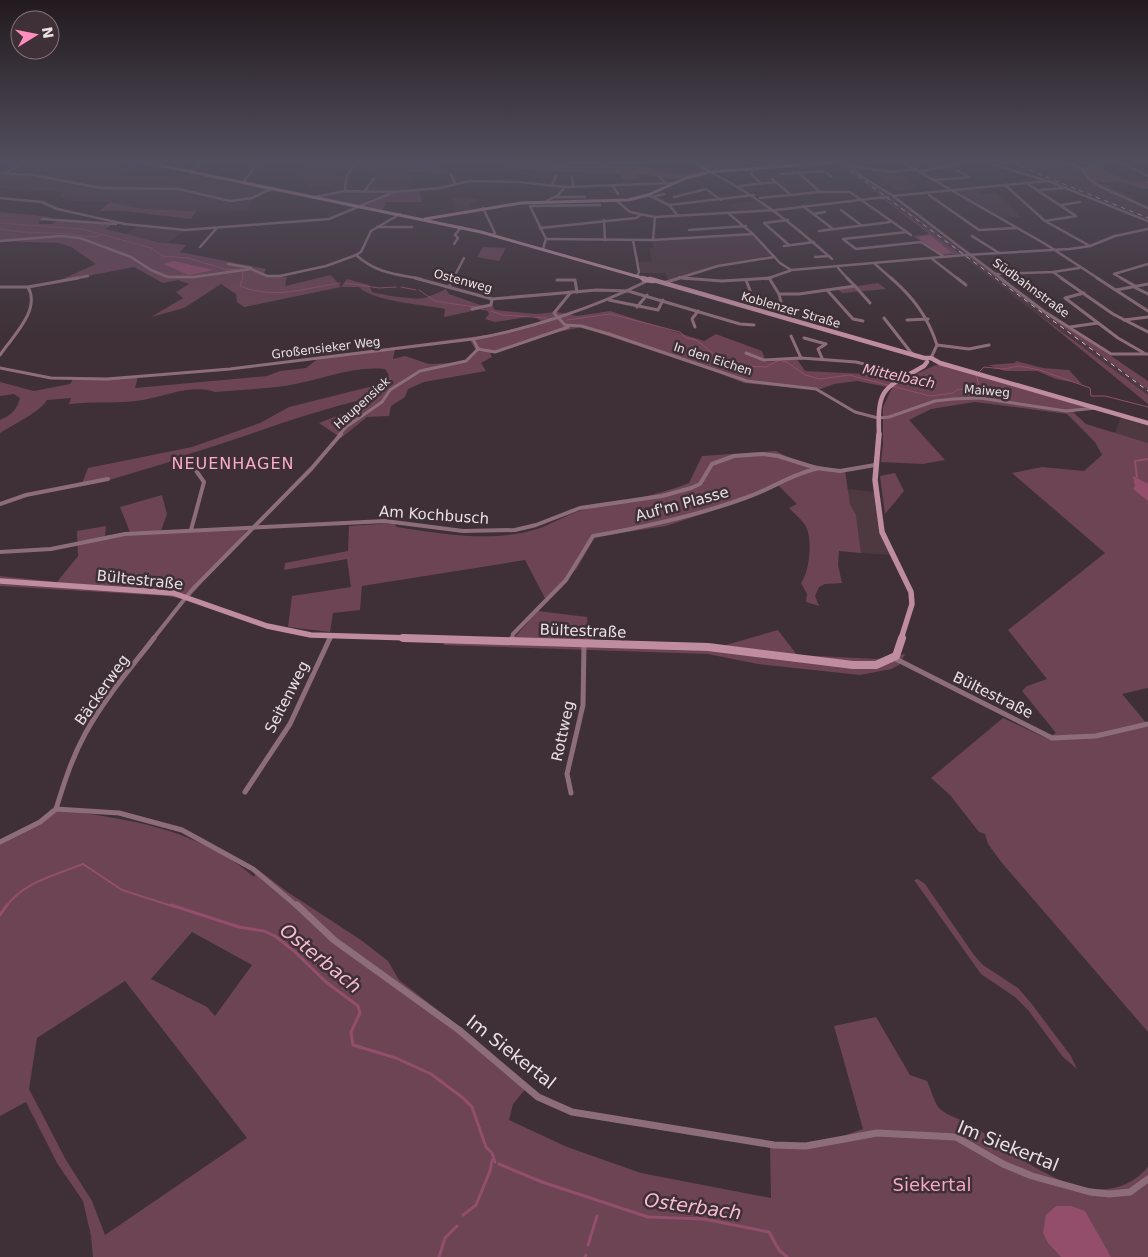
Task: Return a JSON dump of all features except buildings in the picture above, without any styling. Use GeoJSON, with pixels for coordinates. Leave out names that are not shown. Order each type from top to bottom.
{"type":"FeatureCollection","features":[{"type":"Feature","properties":{"kind":"street"},"geometry":{"type":"LineString","coordinates":[[42,219],[185,230],[330,219]]}},
{"type":"Feature","properties":{"kind":"street"},"geometry":{"type":"LineString","coordinates":[[101,219],[125,224]]}},
{"type":"Feature","properties":{"kind":"street"},"geometry":{"type":"LineString","coordinates":[[228,264],[250,267],[267,276],[288,276],[356,255],[361,252],[372,231],[392,219]]}},
{"type":"Feature","properties":{"kind":"street"},"geometry":{"type":"LineString","coordinates":[[377,227],[413,228],[422,219],[429,220],[493,235],[637,276],[645,280]]}},
{"type":"Feature","properties":{"kind":"street"},"geometry":{"type":"LineString","coordinates":[[436,219],[439,222]]}},
{"type":"Feature","properties":{"kind":"street"},"geometry":{"type":"LineString","coordinates":[[488,219],[495,233],[493,235]]}},
{"type":"Feature","properties":{"kind":"street"},"geometry":{"type":"LineString","coordinates":[[536,219],[546,239],[543,249]]}},
{"type":"Feature","properties":{"kind":"street"},"geometry":{"type":"LineString","coordinates":[[540,228],[625,219]]}},
{"type":"Feature","properties":{"kind":"street"},"geometry":{"type":"LineString","coordinates":[[653,240],[655,219]]}},
{"type":"Feature","properties":{"kind":"street"},"geometry":{"type":"LineString","coordinates":[[737,219],[770,249],[774,257],[791,270]]}},
{"type":"Feature","properties":{"kind":"street"},"geometry":{"type":"LineString","coordinates":[[819,219],[833,229]]}},
{"type":"Feature","properties":{"kind":"street"},"geometry":{"type":"LineString","coordinates":[[853,219],[861,225]]}},
{"type":"Feature","properties":{"kind":"street"},"geometry":{"type":"LineString","coordinates":[[886,219],[911,235]]}},
{"type":"Feature","properties":{"kind":"street","name":"Südbahnstraße"},"geometry":{"type":"LineString","coordinates":[[923,219],[1046,312],[1111,354],[1146,353]]}},
{"type":"Feature","properties":{"kind":"street"},"geometry":{"type":"LineString","coordinates":[[963,219],[979,230],[1019,228]]}},
{"type":"Feature","properties":{"kind":"street"},"geometry":{"type":"LineString","coordinates":[[1003,219],[1148,310]]}},
{"type":"Feature","properties":{"kind":"street"},"geometry":{"type":"LineString","coordinates":[[1042,219],[1090,246]]}},
{"type":"Feature","properties":{"kind":"street"},"geometry":{"type":"LineString","coordinates":[[1045,221],[1060,219]]}},
{"type":"Feature","properties":{"kind":"street"},"geometry":{"type":"LineString","coordinates":[[604,220],[606,240]]}},
{"type":"Feature","properties":{"kind":"street"},"geometry":{"type":"LineString","coordinates":[[789,245],[764,223],[788,220],[832,259]]}},
{"type":"Feature","properties":{"kind":"street"},"geometry":{"type":"LineString","coordinates":[[819,231],[890,222]]}},
{"type":"Feature","properties":{"kind":"street"},"geometry":{"type":"LineString","coordinates":[[689,230],[746,226]]}},
{"type":"Feature","properties":{"kind":"street"},"geometry":{"type":"LineString","coordinates":[[454,244],[458,238],[455,235],[462,227]]}},
{"type":"Feature","properties":{"kind":"street"},"geometry":{"type":"LineString","coordinates":[[200,247],[216,229]]}},
{"type":"Feature","properties":{"kind":"street"},"geometry":{"type":"LineString","coordinates":[[679,277],[691,280],[746,280],[768,278],[791,270],[838,268],[943,256],[1053,250],[1090,246],[1115,236],[1148,229]]}},
{"type":"Feature","properties":{"kind":"street"},"geometry":{"type":"LineString","coordinates":[[839,239],[907,232]]}},
{"type":"Feature","properties":{"kind":"street"},"geometry":{"type":"LineString","coordinates":[[546,239],[653,240],[754,234]]}},
{"type":"Feature","properties":{"kind":"street"},"geometry":{"type":"LineString","coordinates":[[0,241],[61,236],[80,238],[131,257],[151,270],[168,277],[194,277],[251,269]]}},
{"type":"Feature","properties":{"kind":"street"},"geometry":{"type":"LineString","coordinates":[[972,236],[1000,254]]}},
{"type":"Feature","properties":{"kind":"street"},"geometry":{"type":"LineString","coordinates":[[844,239],[856,249],[921,242],[943,256]]}},
{"type":"Feature","properties":{"kind":"street"},"geometry":{"type":"LineString","coordinates":[[633,240],[639,272],[637,276]]}},
{"type":"Feature","properties":{"kind":"street"},"geometry":{"type":"LineString","coordinates":[[784,246],[814,242]]}},
{"type":"Feature","properties":{"kind":"street","name":"Ostenweg"},"geometry":{"type":"LineString","coordinates":[[356,255],[368,266],[380,271],[450,286],[492,299],[572,292],[628,291]]}},
{"type":"Feature","properties":{"kind":"street"},"geometry":{"type":"LineString","coordinates":[[815,257],[829,256]]}},
{"type":"Feature","properties":{"kind":"street"},"geometry":{"type":"LineString","coordinates":[[663,283],[718,266],[774,257]]}},
{"type":"Feature","properties":{"kind":"street"},"geometry":{"type":"LineString","coordinates":[[450,286],[464,258]]}},
{"type":"Feature","properties":{"kind":"street"},"geometry":{"type":"LineString","coordinates":[[931,258],[966,285]]}},
{"type":"Feature","properties":{"kind":"street"},"geometry":{"type":"LineString","coordinates":[[875,264],[913,297],[928,318],[937,344],[924,366],[890,385],[878,406],[879,442],[875,465],[882,532],[906,581],[912,598],[910,614],[894,658]]}},
{"type":"Feature","properties":{"kind":"street"},"geometry":{"type":"LineString","coordinates":[[1148,264],[1114,274],[1148,294]]}},
{"type":"Feature","properties":{"kind":"street"},"geometry":{"type":"LineString","coordinates":[[838,268],[870,303]]}},
{"type":"Feature","properties":{"kind":"street"},"geometry":{"type":"LineString","coordinates":[[996,274],[1053,272],[1079,268]]}},
{"type":"Feature","properties":{"kind":"street"},"geometry":{"type":"LineString","coordinates":[[1053,272],[1122,320],[1148,332]]}},
{"type":"Feature","properties":{"kind":"street"},"geometry":{"type":"LineString","coordinates":[[0,287],[28,287],[88,276]]}},
{"type":"Feature","properties":{"kind":"street"},"geometry":{"type":"LineString","coordinates":[[768,278],[779,294],[781,302]]}},
{"type":"Feature","properties":{"kind":"street"},"geometry":{"type":"LineString","coordinates":[[558,280],[575,280],[577,292]]}},
{"type":"Feature","properties":{"kind":"street","name":"Koblenzer Straße"},"geometry":{"type":"LineString","coordinates":[[645,280],[663,283],[1148,423]]}},
{"type":"Feature","properties":{"kind":"street","name":"Großensieker Weg"},"geometry":{"type":"LineString","coordinates":[[0,368],[51,378],[107,379],[230,368],[473,339],[557,317],[610,300],[645,280]]}},
{"type":"Feature","properties":{"kind":"street"},"geometry":{"type":"LineString","coordinates":[[746,280],[751,293]]}},
{"type":"Feature","properties":{"kind":"street"},"geometry":{"type":"LineString","coordinates":[[1116,290],[1148,284]]}},
{"type":"Feature","properties":{"kind":"street"},"geometry":{"type":"LineString","coordinates":[[779,294],[799,294],[855,286]]}},
{"type":"Feature","properties":{"kind":"street"},"geometry":{"type":"LineString","coordinates":[[0,355],[30,312],[33,296],[28,287]]}},
{"type":"Feature","properties":{"kind":"street"},"geometry":{"type":"LineString","coordinates":[[828,290],[853,319],[863,321]]}},
{"type":"Feature","properties":{"kind":"street"},"geometry":{"type":"LineString","coordinates":[[628,291],[647,295],[740,324],[754,325]]}},
{"type":"Feature","properties":{"kind":"street"},"geometry":{"type":"LineString","coordinates":[[557,317],[554,313],[572,292]]}},
{"type":"Feature","properties":{"kind":"street"},"geometry":{"type":"LineString","coordinates":[[1084,293],[1065,298],[1098,323],[1146,353]]}},
{"type":"Feature","properties":{"kind":"street"},"geometry":{"type":"LineString","coordinates":[[638,307],[647,295]]}},
{"type":"Feature","properties":{"kind":"street"},"geometry":{"type":"LineString","coordinates":[[472,309],[491,305],[492,299]]}},
{"type":"Feature","properties":{"kind":"street"},"geometry":{"type":"LineString","coordinates":[[610,300],[658,310],[663,300]]}},
{"type":"Feature","properties":{"kind":"street"},"geometry":{"type":"LineString","coordinates":[[695,327],[692,319],[698,311]]}},
{"type":"Feature","properties":{"kind":"street","name":"In den Eichen"},"geometry":{"type":"LineString","coordinates":[[557,317],[569,326]]}},
{"type":"Feature","properties":{"kind":"street"},"geometry":{"type":"LineString","coordinates":[[884,318],[913,355]]}},
{"type":"Feature","properties":{"kind":"street"},"geometry":{"type":"LineString","coordinates":[[907,320],[928,318]]}},
{"type":"Feature","properties":{"kind":"street"},"geometry":{"type":"LineString","coordinates":[[1122,320],[1148,318]]}},
{"type":"Feature","properties":{"kind":"street"},"geometry":{"type":"LineString","coordinates":[[1070,327],[1098,323]]}},
{"type":"Feature","properties":{"kind":"street","name":"In den Eichen"},"geometry":{"type":"LineString","coordinates":[[478,349],[495,352],[569,326],[582,326],[747,382],[816,389],[828,394],[855,412],[878,418]]}},
{"type":"Feature","properties":{"kind":"street"},"geometry":{"type":"LineString","coordinates":[[1139,328],[1148,327]]}},
{"type":"Feature","properties":{"kind":"street"},"geometry":{"type":"LineString","coordinates":[[791,336],[801,358]]}},
{"type":"Feature","properties":{"kind":"street"},"geometry":{"type":"LineString","coordinates":[[804,338],[826,344],[818,349],[822,358]]}},
{"type":"Feature","properties":{"kind":"street"},"geometry":{"type":"LineString","coordinates":[[473,339],[478,349]]}},
{"type":"Feature","properties":{"kind":"street"},"geometry":{"type":"LineString","coordinates":[[937,344],[969,349],[989,345]]}},
{"type":"Feature","properties":{"kind":"street","name":"Haupensiek"},"geometry":{"type":"LineString","coordinates":[[187,596],[312,468],[346,427],[382,402],[390,390],[420,371],[466,361],[478,349]]}},
{"type":"Feature","properties":{"kind":"street"},"geometry":{"type":"LineString","coordinates":[[746,353],[764,360],[822,358],[856,362],[888,370],[904,377]]}},
{"type":"Feature","properties":{"kind":"street","name":"Maiweg"},"geometry":{"type":"LineString","coordinates":[[878,418],[889,417],[935,401],[953,399],[980,398],[1066,411],[1097,408]]}},
{"type":"Feature","properties":{"kind":"street","name":"Am Kochbusch"},"geometry":{"type":"LineString","coordinates":[[0,552],[51,549],[116,535],[191,530],[384,522],[463,530],[515,530],[536,525],[580,508],[662,496],[691,488],[700,484],[712,464],[734,456],[750,454],[778,456],[816,468],[840,471],[875,465]]}},
{"type":"Feature","properties":{"kind":"street"},"geometry":{"type":"LineString","coordinates":[[190,462],[204,482],[191,530]]}},
{"type":"Feature","properties":{"kind":"street","name":"Auf'm Plasse"},"geometry":{"type":"LineString","coordinates":[[511,641],[513,634],[566,580],[593,536],[666,523],[747,498],[802,472],[816,468]]}},
{"type":"Feature","properties":{"kind":"street"},"geometry":{"type":"LineString","coordinates":[[0,504],[26,496],[108,479]]}},
{"type":"Feature","properties":{"kind":"street","name":"Bültestraße"},"geometry":{"type":"LineString","coordinates":[[0,581],[166,592],[187,596],[267,626],[293,632],[331,636],[718,648],[868,666],[885,663],[894,658],[1052,738],[1096,736],[1148,724]]}},
{"type":"Feature","properties":{"kind":"street","name":"Bäckerweg"},"geometry":{"type":"LineString","coordinates":[[56,809],[68,771],[85,734],[111,693],[187,596]]}},
{"type":"Feature","properties":{"kind":"street","name":"Seitenweg"},"geometry":{"type":"LineString","coordinates":[[245,792],[290,724],[331,636]]}},
{"type":"Feature","properties":{"kind":"street","name":"Rottweg"},"geometry":{"type":"LineString","coordinates":[[571,794],[567,774],[584,705],[584,643]]}},
{"type":"Feature","properties":{"kind":"street"},"geometry":{"type":"LineString","coordinates":[[0,842],[40,822],[56,809]]}},
{"type":"Feature","properties":{"kind":"street","name":"Im Siekertal"},"geometry":{"type":"LineString","coordinates":[[56,809],[119,813],[182,830],[230,854],[253,869],[289,898],[334,940],[460,1030],[538,1097],[572,1112],[774,1145],[806,1146],[877,1134],[956,1137],[1003,1164],[1032,1176],[1090,1192],[1109,1194],[1130,1192],[1148,1179]]}},
{"type":"Feature","properties":{"kind":"shaded area"},"geometry":{"type":"Polygon","coordinates":[[[911,219],[917,219],[1148,390],[1148,395],[911,219]]]}},
{"type":"Feature","properties":{"kind":"shaded area"},"geometry":{"type":"Polygon","coordinates":[[[137,227],[184,231],[167,243],[124,235],[137,227]]]}},
{"type":"Feature","properties":{"kind":"shaded area"},"geometry":{"type":"Polygon","coordinates":[[[750,235],[759,239],[773,255],[719,265],[668,280],[665,273],[641,273],[639,262],[652,261],[649,248],[654,248],[652,241],[750,235]]]}},
{"type":"Feature","properties":{"kind":"shaded area"},"geometry":{"type":"Polygon","coordinates":[[[930,235],[952,253],[942,254],[917,237],[930,235]]]}},
{"type":"Feature","properties":{"kind":"shaded area"},"geometry":{"type":"Polygon","coordinates":[[[174,261],[214,270],[189,275],[163,264],[174,261]]]}},
{"type":"Feature","properties":{"kind":"shaded area"},"geometry":{"type":"Polygon","coordinates":[[[1121,417],[1148,424],[1148,443],[1115,433],[1121,417]]]}},
{"type":"Feature","properties":{"kind":"shaded area"},"geometry":{"type":"Polygon","coordinates":[[[1133,476],[1148,484],[1148,501],[1133,489],[1135,486],[1133,476]]]}},
{"type":"Feature","properties":{"kind":"shaded area"},"geometry":{"type":"Polygon","coordinates":[[[847,489],[875,492],[880,533],[891,555],[861,553],[856,515],[850,504],[847,489]]]}},
{"type":"Feature","properties":{"kind":"shaded area"},"geometry":{"type":"Polygon","coordinates":[[[1056,1206],[1071,1206],[1085,1211],[1111,1257],[1061,1257],[1048,1243],[1043,1233],[1046,1215],[1056,1206]]]}},
{"type":"Feature","properties":{"kind":"green space"},"geometry":{"type":"Polygon","coordinates":[[[0,219],[47,219],[38,222],[40,224],[51,224],[58,221],[113,224],[106,229],[158,242],[186,245],[180,252],[266,269],[263,275],[266,277],[287,277],[285,286],[331,275],[341,287],[244,307],[237,302],[236,294],[221,284],[184,308],[151,317],[183,298],[176,292],[189,284],[178,280],[163,283],[134,267],[56,282],[96,264],[71,247],[58,243],[0,241],[0,219]]]}},
{"type":"Feature","properties":{"kind":"green space"},"geometry":{"type":"Polygon","coordinates":[[[909,219],[912,219],[960,254],[942,255],[913,236],[929,234],[909,219]]]}},
{"type":"Feature","properties":{"kind":"green space"},"geometry":{"type":"Polygon","coordinates":[[[916,219],[966,254],[963,254],[916,219]]]}},
{"type":"Feature","properties":{"kind":"green space"},"geometry":{"type":"Polygon","coordinates":[[[483,247],[506,248],[499,261],[477,257],[483,247]]]}},
{"type":"Feature","properties":{"kind":"green space"},"geometry":{"type":"Polygon","coordinates":[[[967,256],[970,256],[1033,303],[1148,381],[1148,390],[967,256]]]}},
{"type":"Feature","properties":{"kind":"green space"},"geometry":{"type":"Polygon","coordinates":[[[961,257],[1148,395],[1148,404],[1035,312],[961,257]]]}},
{"type":"Feature","properties":{"kind":"green space"},"geometry":{"type":"Polygon","coordinates":[[[347,279],[369,285],[372,292],[413,298],[424,298],[446,289],[449,294],[486,307],[493,306],[495,310],[536,314],[557,312],[577,316],[610,311],[704,341],[716,334],[762,351],[766,362],[797,359],[805,371],[866,374],[871,365],[907,378],[936,365],[941,365],[1089,407],[1073,412],[1086,424],[1148,443],[1148,688],[1122,694],[1148,725],[1148,1032],[1002,863],[988,844],[985,834],[979,832],[950,795],[931,778],[1003,718],[1046,738],[1056,733],[1022,691],[1027,686],[1047,679],[1008,630],[1105,553],[1012,473],[1042,467],[1084,471],[1102,455],[1095,442],[1067,414],[975,402],[931,409],[909,420],[945,460],[923,464],[881,462],[883,407],[892,388],[857,381],[834,384],[818,390],[744,383],[581,327],[542,336],[490,353],[492,357],[481,363],[486,371],[424,382],[408,389],[405,397],[391,406],[389,416],[367,417],[341,438],[319,423],[365,405],[365,399],[299,418],[189,454],[186,457],[106,481],[81,486],[88,468],[192,447],[260,423],[289,407],[381,384],[389,375],[385,369],[359,370],[285,386],[215,392],[197,389],[134,401],[69,404],[71,398],[47,400],[33,413],[0,433],[0,420],[13,412],[20,398],[14,394],[0,396],[0,382],[34,391],[70,384],[73,379],[138,377],[135,388],[267,376],[280,371],[306,368],[320,357],[494,334],[543,322],[533,316],[495,322],[485,319],[489,314],[486,308],[444,317],[445,309],[387,299],[366,292],[359,287],[341,287],[347,279]],[[470,340],[395,349],[393,359],[405,356],[429,364],[452,363],[465,361],[476,351],[470,340]]]}},
{"type":"Feature","properties":{"kind":"green space"},"geometry":{"type":"Polygon","coordinates":[[[878,283],[886,289],[842,293],[837,289],[878,283]]]}},
{"type":"Feature","properties":{"kind":"green space"},"geometry":{"type":"Polygon","coordinates":[[[1016,361],[1043,368],[1069,370],[1082,384],[1056,379],[1037,371],[1005,371],[988,365],[1015,363],[1016,361]]]}},
{"type":"Feature","properties":{"kind":"green space"},"geometry":{"type":"Polygon","coordinates":[[[776,451],[795,461],[845,471],[850,504],[856,515],[861,553],[839,551],[838,565],[842,583],[825,584],[819,587],[815,596],[819,606],[806,602],[807,594],[801,583],[807,571],[808,563],[810,545],[807,530],[805,525],[789,508],[797,504],[778,485],[748,499],[666,526],[595,537],[577,568],[547,602],[525,560],[362,586],[360,610],[333,613],[330,632],[288,627],[292,596],[351,587],[347,559],[284,570],[285,563],[348,551],[349,526],[393,523],[397,527],[432,532],[467,536],[503,536],[537,529],[583,510],[650,495],[689,483],[702,456],[776,451]]]}},
{"type":"Feature","properties":{"kind":"green space"},"geometry":{"type":"Polygon","coordinates":[[[895,473],[904,491],[885,514],[880,476],[895,473]]]}},
{"type":"Feature","properties":{"kind":"green space"},"geometry":{"type":"Polygon","coordinates":[[[162,495],[167,514],[161,531],[249,528],[187,600],[167,596],[0,586],[0,576],[57,582],[78,556],[77,531],[106,526],[105,536],[130,532],[120,507],[162,495]]]}},
{"type":"Feature","properties":{"kind":"green space"},"geometry":{"type":"Polygon","coordinates":[[[538,611],[587,617],[588,630],[594,640],[726,645],[778,630],[797,655],[877,659],[905,654],[899,665],[891,669],[860,675],[758,664],[708,654],[444,645],[445,637],[512,640],[538,611]]]}},
{"type":"Feature","properties":{"kind":"green space","name":"Siekertal"},"geometry":{"type":"Polygon","coordinates":[[[51,809],[132,821],[184,836],[208,847],[232,860],[254,877],[257,869],[289,893],[361,940],[388,961],[399,980],[461,1028],[528,1086],[513,1104],[509,1120],[567,1147],[641,1173],[771,1198],[770,1147],[820,1144],[863,1129],[834,1026],[876,1017],[910,1075],[927,1081],[934,1100],[940,1109],[974,1126],[1035,1168],[1059,1180],[1083,1187],[1106,1189],[1128,1183],[1148,1167],[1148,1257],[93,1257],[91,1236],[83,1201],[57,1163],[26,1102],[0,1116],[0,842],[46,816],[51,809]],[[192,932],[151,979],[207,1007],[215,1016],[252,965],[192,932]],[[125,981],[37,1038],[29,1089],[66,1160],[92,1201],[105,1235],[247,1138],[125,981]]]}},
{"type":"Feature","properties":{"kind":"green space"},"geometry":{"type":"Polygon","coordinates":[[[918,879],[925,884],[983,965],[1018,988],[1031,1003],[1071,1056],[1077,1069],[1063,1057],[1028,1010],[1015,997],[981,974],[914,880],[918,879]]]}},
{"type":"Feature","properties":{"kind":"waterway","name":"Mittelbach"},"geometry":{"type":"LineString","coordinates":[[0,223],[82,229],[151,248],[162,256],[188,258],[228,270],[242,269],[243,277],[240,286],[253,290],[278,293],[340,283]]}},
{"type":"Feature","properties":{"kind":"waterway"},"geometry":{"type":"LineString","coordinates":[[0,229],[90,237],[101,235]]}},
{"type":"Feature","properties":{"kind":"waterway","name":"Mittelbach"},"geometry":{"type":"LineString","coordinates":[[346,283],[379,288],[396,287]]}},
{"type":"Feature","properties":{"kind":"waterway","name":"Mittelbach"},"geometry":{"type":"LineString","coordinates":[[401,287],[416,290]]}},
{"type":"Feature","properties":{"kind":"waterway","name":"Mittelbach"},"geometry":{"type":"LineString","coordinates":[[419,290],[435,301],[475,307]]}},
{"type":"Feature","properties":{"kind":"waterway","name":"Mittelbach"},"geometry":{"type":"LineString","coordinates":[[481,309],[487,310]]}},
{"type":"Feature","properties":{"kind":"waterway","name":"Mittelbach"},"geometry":{"type":"LineString","coordinates":[[491,311],[503,315],[546,318]]}},
{"type":"Feature","properties":{"kind":"waterway","name":"Mittelbach"},"geometry":{"type":"LineString","coordinates":[[567,320],[610,314],[680,332],[686,338],[696,340],[714,354],[747,366],[766,367],[779,360],[787,362],[805,375],[820,379],[849,375],[930,396],[953,393],[958,389],[978,391],[980,389],[976,375],[984,367],[1003,369],[1019,366],[1040,370],[1090,388],[1091,396],[1105,396],[1148,407]]}},
{"type":"Feature","properties":{"kind":"waterway"},"geometry":{"type":"LineString","coordinates":[[1137,477],[1135,461],[1148,459]]}},
{"type":"Feature","properties":{"kind":"waterway","name":"Osterbach"},"geometry":{"type":"LineString","coordinates":[[6,907],[13,898],[31,885],[83,864],[122,890],[175,907]]}},
{"type":"Feature","properties":{"kind":"waterway","name":"Osterbach"},"geometry":{"type":"LineString","coordinates":[[0,915],[7,905]]}},
{"type":"Feature","properties":{"kind":"waterway","name":"Osterbach"},"geometry":{"type":"LineString","coordinates":[[171,905],[239,927],[264,931],[275,936],[294,951],[326,982],[358,1006],[360,1013],[351,1032],[353,1045],[396,1058],[431,1074],[463,1098],[472,1107],[486,1147],[492,1153],[495,1162]]}},
{"type":"Feature","properties":{"kind":"waterway"},"geometry":{"type":"LineString","coordinates":[[463,1215],[476,1205],[490,1171],[492,1160]]}},
{"type":"Feature","properties":{"kind":"waterway","name":"Osterbach"},"geometry":{"type":"LineString","coordinates":[[499,1164],[542,1182],[648,1217],[704,1219],[769,1232],[779,1250],[787,1257]]}},
{"type":"Feature","properties":{"kind":"waterway"},"geometry":{"type":"LineString","coordinates":[[588,1245],[597,1216]]}},
{"type":"Feature","properties":{"kind":"waterway"},"geometry":{"type":"LineString","coordinates":[[439,1257],[445,1238],[457,1226]]}},
{"type":"Feature","properties":{"kind":"railway"},"geometry":{"type":"LineString","coordinates":[[915,219],[1148,391]]}},
{"type":"Feature","properties":{"kind":"district","name":"NEUENHAGEN"},"geometry":{"type":"Point","coordinates":[233,463]}}]}
